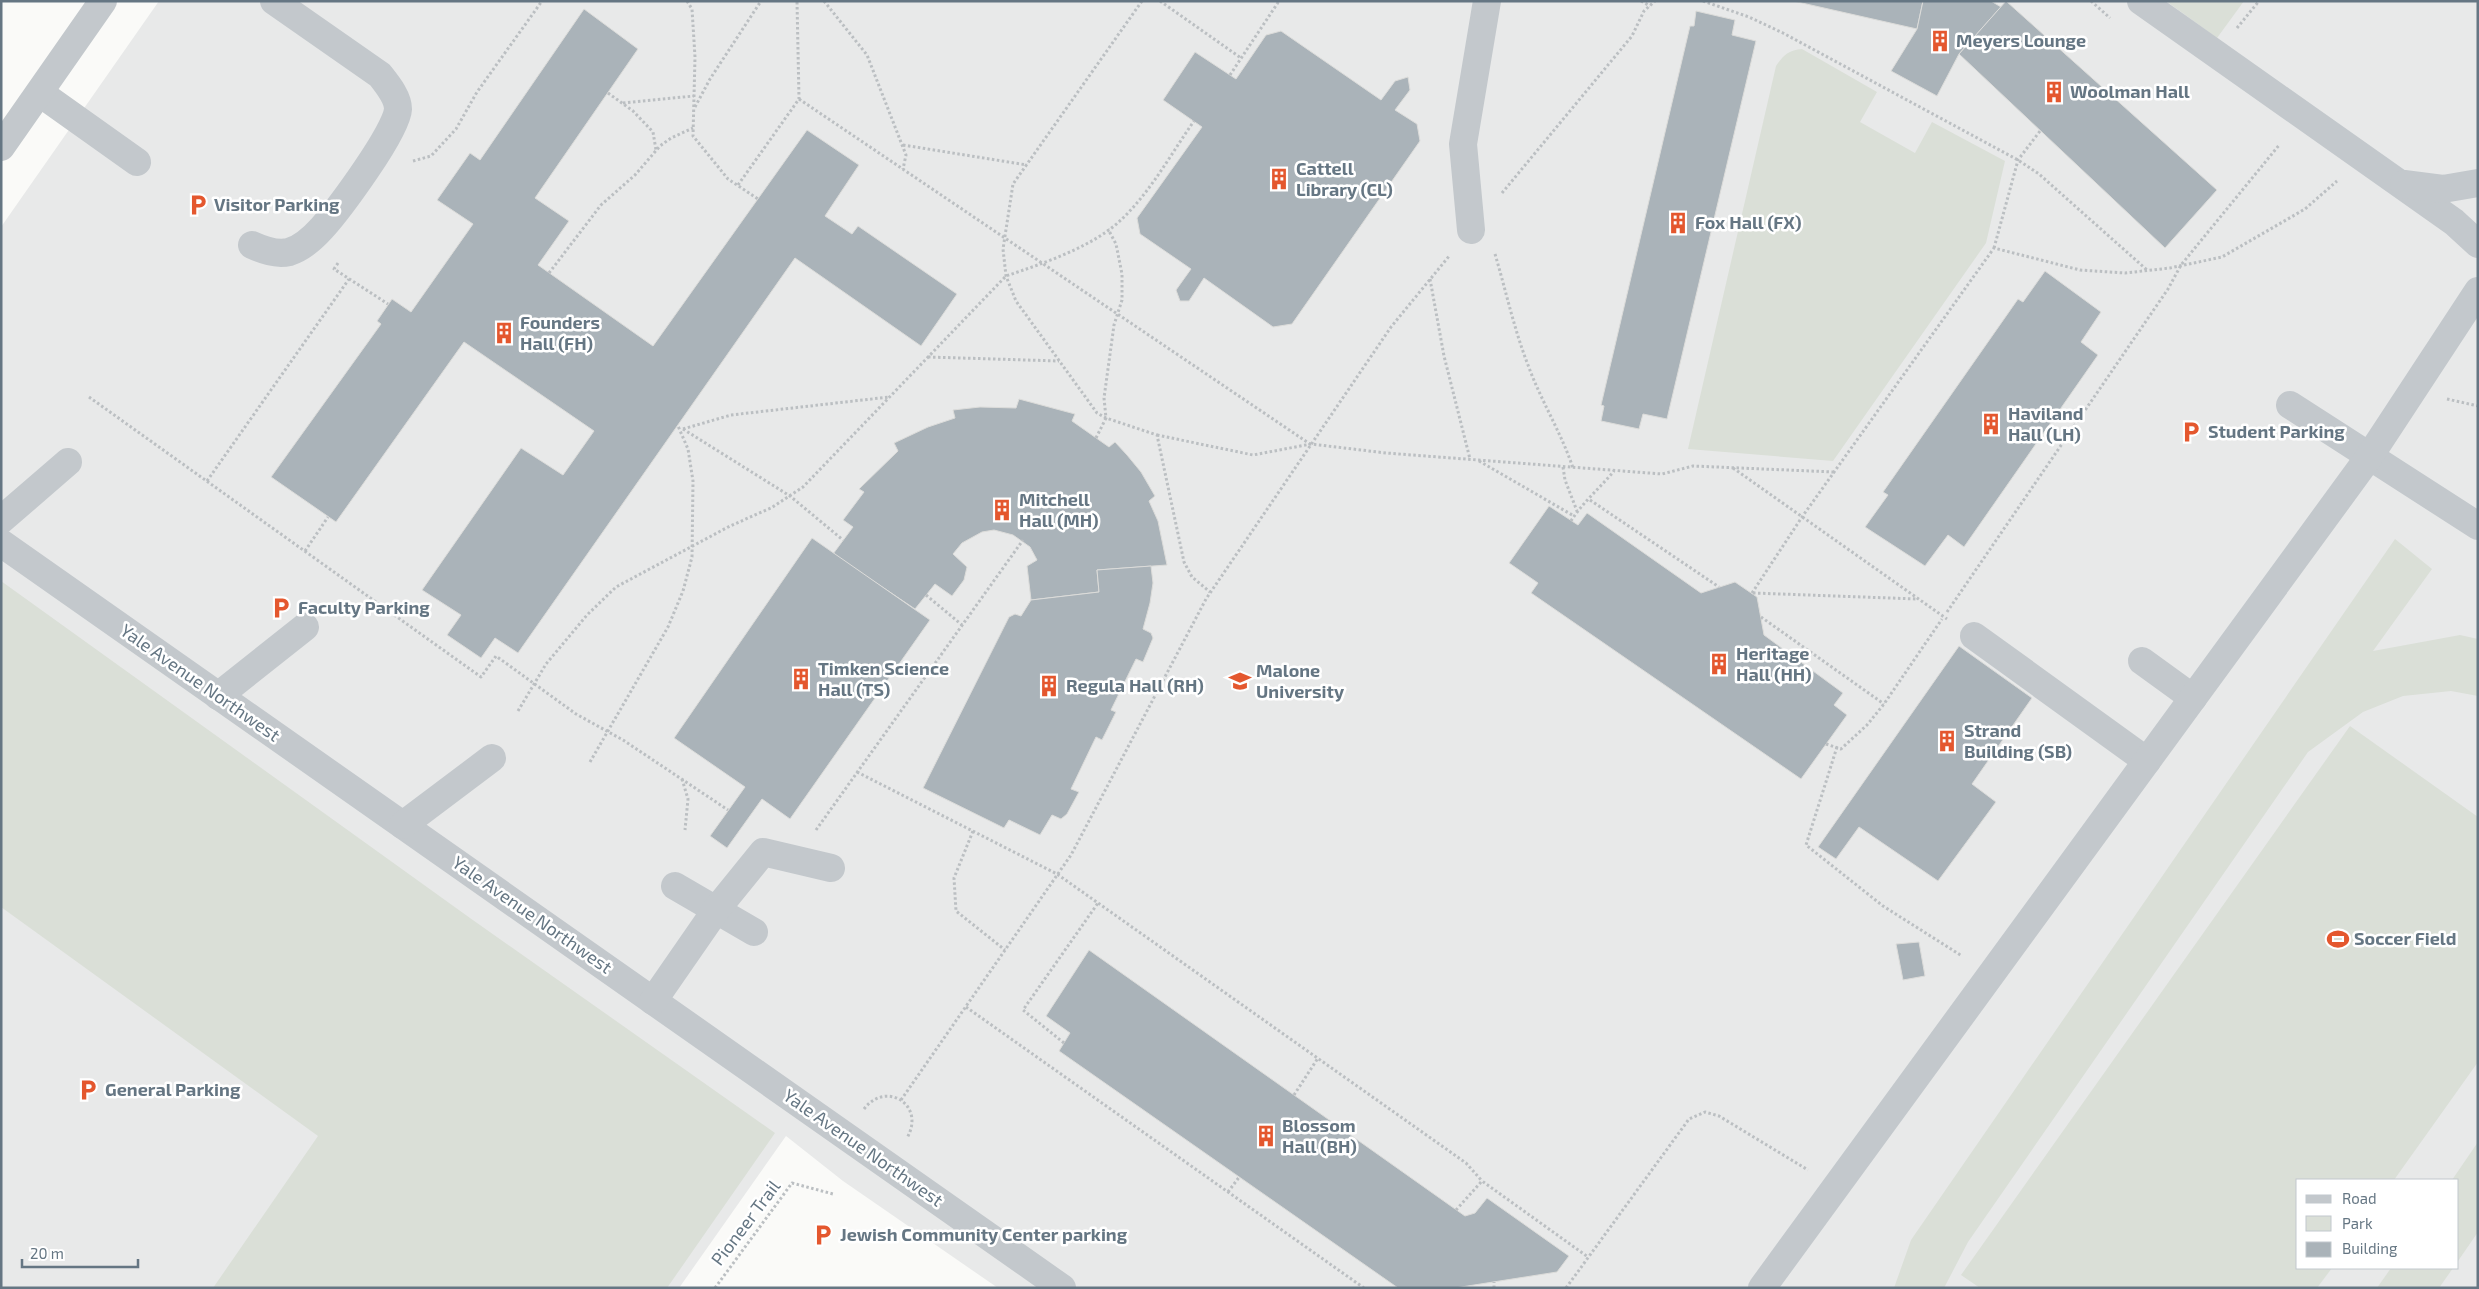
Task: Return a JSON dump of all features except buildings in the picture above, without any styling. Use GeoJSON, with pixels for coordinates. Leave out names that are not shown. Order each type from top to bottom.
{"type":"FeatureCollection","features":[{"type":"Feature","properties":{"kind":"street"},"geometry":{"type":"LineString","coordinates":[[1,147],[103,1]]}},
{"type":"Feature","properties":{"kind":"street"},"geometry":{"type":"LineString","coordinates":[[252,245],[268,252],[288,252],[305,244],[323,227],[385,141],[394,124],[398,107],[392,90],[380,75],[274,1]]}},
{"type":"Feature","properties":{"kind":"street"},"geometry":{"type":"LineString","coordinates":[[1471,230],[1463,144],[1487,1]]}},
{"type":"Feature","properties":{"kind":"street"},"geometry":{"type":"LineString","coordinates":[[2141,1],[2454,222],[2478,244]]}},
{"type":"Feature","properties":{"kind":"street"},"geometry":{"type":"LineString","coordinates":[[40,93],[137,162]]}},
{"type":"Feature","properties":{"kind":"street"},"geometry":{"type":"LineString","coordinates":[[2400,184],[2443,189],[2478,183]]}},
{"type":"Feature","properties":{"kind":"street"},"geometry":{"type":"LineString","coordinates":[[1762,1288],[2369,457],[2478,291]]}},
{"type":"Feature","properties":{"kind":"street"},"geometry":{"type":"LineString","coordinates":[[2290,405],[2478,526]]}},
{"type":"Feature","properties":{"kind":"street"},"geometry":{"type":"LineString","coordinates":[[1,520],[68,462]]}},
{"type":"Feature","properties":{"kind":"street","name":"Yale Avenue Northwest"},"geometry":{"type":"LineString","coordinates":[[1,543],[1062,1288]]}},
{"type":"Feature","properties":{"kind":"street"},"geometry":{"type":"LineString","coordinates":[[218,696],[305,627]]}},
{"type":"Feature","properties":{"kind":"street"},"geometry":{"type":"LineString","coordinates":[[1974,636],[2147,761]]}},
{"type":"Feature","properties":{"kind":"street"},"geometry":{"type":"LineString","coordinates":[[2142,661],[2193,698]]}},
{"type":"Feature","properties":{"kind":"street"},"geometry":{"type":"LineString","coordinates":[[403,825],[492,758]]}},
{"type":"Feature","properties":{"kind":"street"},"geometry":{"type":"LineString","coordinates":[[653,1000],[716,910],[763,852],[804,860],[831,868]]}},
{"type":"Feature","properties":{"kind":"street"},"geometry":{"type":"LineString","coordinates":[[675,886],[754,932]]}},
{"type":"Feature","properties":{"kind":"path"},"geometry":{"type":"LineString","coordinates":[[407,162],[432,156],[456,129],[476,92],[542,1]]}},
{"type":"Feature","properties":{"kind":"path"},"geometry":{"type":"LineString","coordinates":[[687,1],[692,10],[695,57],[693,136],[696,142],[728,178],[758,199]]}},
{"type":"Feature","properties":{"kind":"path"},"geometry":{"type":"LineString","coordinates":[[694,110],[710,79],[761,1]]}},
{"type":"Feature","properties":{"kind":"path"},"geometry":{"type":"LineString","coordinates":[[738,184],[799,99],[797,1]]}},
{"type":"Feature","properties":{"kind":"path"},"geometry":{"type":"LineString","coordinates":[[824,1],[868,55],[906,154],[903,169]]}},
{"type":"Feature","properties":{"kind":"path"},"geometry":{"type":"LineString","coordinates":[[1142,1],[1013,184],[1003,249],[1006,276],[1016,301],[1097,413],[1106,418],[1157,435],[1253,454],[1311,444],[1377,452],[1662,474],[1693,466],[1834,472]]}},
{"type":"Feature","properties":{"kind":"path"},"geometry":{"type":"LineString","coordinates":[[1160,1],[1241,58]]}},
{"type":"Feature","properties":{"kind":"path"},"geometry":{"type":"LineString","coordinates":[[1230,75],[1279,1]]}},
{"type":"Feature","properties":{"kind":"path"},"geometry":{"type":"LineString","coordinates":[[1641,1],[1650,6]]}},
{"type":"Feature","properties":{"kind":"path"},"geometry":{"type":"LineString","coordinates":[[901,1100],[1071,855],[1210,592],[1390,327],[1632,36],[1644,11],[1655,1]]}},
{"type":"Feature","properties":{"kind":"path"},"geometry":{"type":"LineString","coordinates":[[1703,1],[1749,16],[1783,33],[2018,160],[2039,174],[2148,271]]}},
{"type":"Feature","properties":{"kind":"path"},"geometry":{"type":"LineString","coordinates":[[608,93],[623,103],[653,132],[656,151]]}},
{"type":"Feature","properties":{"kind":"path"},"geometry":{"type":"LineString","coordinates":[[623,103],[694,96]]}},
{"type":"Feature","properties":{"kind":"path"},"geometry":{"type":"LineString","coordinates":[[799,99],[1311,444]]}},
{"type":"Feature","properties":{"kind":"path"},"geometry":{"type":"LineString","coordinates":[[518,711],[546,664],[587,615],[616,588],[730,526],[771,508],[803,487],[1006,276],[1043,263],[1081,246],[1120,220],[1143,196],[1194,121]]}},
{"type":"Feature","properties":{"kind":"path"},"geometry":{"type":"LineString","coordinates":[[549,273],[602,205],[671,138],[693,128]]}},
{"type":"Feature","properties":{"kind":"path"},"geometry":{"type":"LineString","coordinates":[[1918,599],[1752,593],[1802,517],[1994,248],[2018,160],[2040,130]]}},
{"type":"Feature","properties":{"kind":"path"},"geometry":{"type":"LineString","coordinates":[[1826,744],[1841,749],[1852,740],[1884,704],[2168,289],[2181,265],[2280,144]]}},
{"type":"Feature","properties":{"kind":"path"},"geometry":{"type":"LineString","coordinates":[[903,145],[1026,165]]}},
{"type":"Feature","properties":{"kind":"path"},"geometry":{"type":"LineString","coordinates":[[1994,248],[2080,270],[2125,273],[2148,271],[2222,257],[2305,209],[2335,183],[2360,156]]}},
{"type":"Feature","properties":{"kind":"path"},"geometry":{"type":"LineString","coordinates":[[1096,438],[1106,418],[1104,398],[1114,325],[1122,300],[1122,274],[1116,244],[1108,229]]}},
{"type":"Feature","properties":{"kind":"path"},"geometry":{"type":"LineString","coordinates":[[1494,252],[1527,364],[1541,398],[1564,440],[1573,468]]}},
{"type":"Feature","properties":{"kind":"path"},"geometry":{"type":"LineString","coordinates":[[340,261],[334,269],[388,304]]}},
{"type":"Feature","properties":{"kind":"path"},"geometry":{"type":"LineString","coordinates":[[207,481],[349,279]]}},
{"type":"Feature","properties":{"kind":"path"},"geometry":{"type":"LineString","coordinates":[[1430,279],[1444,356],[1470,459]]}},
{"type":"Feature","properties":{"kind":"path"},"geometry":{"type":"LineString","coordinates":[[928,357],[1060,362]]}},
{"type":"Feature","properties":{"kind":"path"},"geometry":{"type":"LineString","coordinates":[[89,397],[481,677],[496,656],[534,685],[607,732],[623,740],[728,810]]}},
{"type":"Feature","properties":{"kind":"path"},"geometry":{"type":"LineString","coordinates":[[683,429],[731,415],[890,397]]}},
{"type":"Feature","properties":{"kind":"path"},"geometry":{"type":"LineString","coordinates":[[590,762],[668,627],[683,591],[692,557],[693,481],[688,449],[678,426],[790,496],[843,540]]}},
{"type":"Feature","properties":{"kind":"path"},"geometry":{"type":"LineString","coordinates":[[1157,435],[1184,562],[1192,577],[1210,592]]}},
{"type":"Feature","properties":{"kind":"path"},"geometry":{"type":"LineString","coordinates":[[1477,460],[1574,516]]}},
{"type":"Feature","properties":{"kind":"path"},"geometry":{"type":"LineString","coordinates":[[1563,467],[1565,480],[1577,511]]}},
{"type":"Feature","properties":{"kind":"path"},"geometry":{"type":"LineString","coordinates":[[1733,468],[1918,599],[1974,636]]}},
{"type":"Feature","properties":{"kind":"path"},"geometry":{"type":"LineString","coordinates":[[1571,521],[1577,511],[1590,500],[1614,470]]}},
{"type":"Feature","properties":{"kind":"path"},"geometry":{"type":"LineString","coordinates":[[1590,500],[1719,587]]}},
{"type":"Feature","properties":{"kind":"path"},"geometry":{"type":"LineString","coordinates":[[305,551],[328,517]]}},
{"type":"Feature","properties":{"kind":"path"},"geometry":{"type":"LineString","coordinates":[[804,860],[813,834],[1023,540]]}},
{"type":"Feature","properties":{"kind":"path"},"geometry":{"type":"LineString","coordinates":[[926,595],[962,625]]}},
{"type":"Feature","properties":{"kind":"path"},"geometry":{"type":"LineString","coordinates":[[1761,617],[1884,704]]}},
{"type":"Feature","properties":{"kind":"path"},"geometry":{"type":"LineString","coordinates":[[1837,747],[1806,845],[1883,906],[1991,974]]}},
{"type":"Feature","properties":{"kind":"path"},"geometry":{"type":"LineString","coordinates":[[857,772],[1057,874],[1466,1163],[1482,1181],[1588,1257]]}},
{"type":"Feature","properties":{"kind":"path"},"geometry":{"type":"LineString","coordinates":[[682,779],[688,799],[685,830]]}},
{"type":"Feature","properties":{"kind":"path"},"geometry":{"type":"LineString","coordinates":[[973,831],[954,878],[956,911],[1005,950]]}},
{"type":"Feature","properties":{"kind":"path"},"geometry":{"type":"LineString","coordinates":[[1064,1043],[1023,1010],[1098,903]]}},
{"type":"Feature","properties":{"kind":"path"},"geometry":{"type":"LineString","coordinates":[[966,1007],[1364,1288]]}},
{"type":"Feature","properties":{"kind":"path"},"geometry":{"type":"LineString","coordinates":[[1294,1095],[1318,1058]]}},
{"type":"Feature","properties":{"kind":"path"},"geometry":{"type":"LineString","coordinates":[[1566,1288],[1684,1125],[1689,1119],[1705,1112],[1718,1116],[1747,1132],[1836,1187]]}},
{"type":"Feature","properties":{"kind":"path"},"geometry":{"type":"LineString","coordinates":[[1228,1192],[1240,1176]]}},
{"type":"Feature","properties":{"kind":"path"},"geometry":{"type":"LineString","coordinates":[[1456,1210],[1482,1181]]}},
{"type":"Feature","properties":{"kind":"path","name":"Pioneer Trail"},"geometry":{"type":"LineString","coordinates":[[715,1288],[792,1183],[833,1194]]}},
{"type":"Feature","properties":{"kind":"path"},"geometry":{"type":"LineString","coordinates":[[1494,1282],[1494,1288]]}},
{"type":"Feature","properties":{"kind":"shaded area","name":"Malone University"},"geometry":{"type":"Polygon","coordinates":[[[159,1],[2478,1],[2478,1288],[998,1288],[843,1181],[786,1136],[679,1288],[1,1288],[1,227],[159,1]]]}},
{"type":"Feature","properties":{"kind":"green space"},"geometry":{"type":"Polygon","coordinates":[[[2166,1],[2244,1],[2217,38],[2166,1]]]}},
{"type":"Feature","properties":{"kind":"green space"},"geometry":{"type":"Polygon","coordinates":[[[1802,49],[1877,92],[1860,122],[1915,153],[1932,122],[2005,161],[1986,243],[1833,461],[1688,449],[1776,66],[1786,54],[1802,49]]]}},
{"type":"Feature","properties":{"kind":"green space"},"geometry":{"type":"Polygon","coordinates":[[[2395,539],[2432,569],[2373,651],[2460,635],[2478,639],[2478,696],[2451,691],[2403,696],[2363,712],[2308,752],[1968,1242],[1944,1288],[1894,1288],[1911,1240],[2395,539]]]}},
{"type":"Feature","properties":{"kind":"green space"},"geometry":{"type":"Polygon","coordinates":[[[1,581],[470,918],[775,1133],[667,1288],[213,1288],[318,1136],[1,907],[1,581]]]}},
{"type":"Feature","properties":{"kind":"green space","name":"Soccer Field"},"geometry":{"type":"Polygon","coordinates":[[[2350,726],[2478,817],[2478,1062],[2395,1179],[2296,1179],[2296,1269],[2331,1269],[2317,1288],[1980,1288],[1961,1275],[2350,726]]]}},
{"type":"Feature","properties":{"kind":"green space"},"geometry":{"type":"Polygon","coordinates":[[[2478,1142],[2478,1232],[2459,1260],[2459,1179],[2453,1179],[2478,1142]]]}},
{"type":"Feature","properties":{"kind":"green space"},"geometry":{"type":"Polygon","coordinates":[[[2390,1269],[2452,1269],[2439,1288],[2377,1288],[2390,1269]]]}},
{"type":"Feature","properties":{"kind":"place","name":"Meyers Lounge"},"geometry":{"type":"Point","coordinates":[1940,41]}},
{"type":"Feature","properties":{"kind":"place","name":"Woolman Hall"},"geometry":{"type":"Point","coordinates":[2054,92]}},
{"type":"Feature","properties":{"kind":"place","name":"Cattell Library (CL)"},"geometry":{"type":"Point","coordinates":[1279,179]}},
{"type":"Feature","properties":{"kind":"place","name":"Visitor Parking"},"geometry":{"type":"Point","coordinates":[198,205]}},
{"type":"Feature","properties":{"kind":"place","name":"Fox Hall (FX)"},"geometry":{"type":"Point","coordinates":[1678,223]}},
{"type":"Feature","properties":{"kind":"place","name":"Founders Hall (FH)"},"geometry":{"type":"Point","coordinates":[504,333]}},
{"type":"Feature","properties":{"kind":"place","name":"Haviland Hall (LH)"},"geometry":{"type":"Point","coordinates":[1991,424]}},
{"type":"Feature","properties":{"kind":"place","name":"Student Parking"},"geometry":{"type":"Point","coordinates":[2191,432]}},
{"type":"Feature","properties":{"kind":"place","name":"Mitchell Hall (MH)"},"geometry":{"type":"Point","coordinates":[1002,510]}},
{"type":"Feature","properties":{"kind":"place","name":"Faculty Parking"},"geometry":{"type":"Point","coordinates":[281,608]}},
{"type":"Feature","properties":{"kind":"place","name":"Heritage Hall (HH)"},"geometry":{"type":"Point","coordinates":[1719,664]}},
{"type":"Feature","properties":{"kind":"place","name":"Timken Science Hall (TS)"},"geometry":{"type":"Point","coordinates":[801,679]}},
{"type":"Feature","properties":{"kind":"place","name":"Malone University"},"geometry":{"type":"Point","coordinates":[1240,681]}},
{"type":"Feature","properties":{"kind":"place","name":"Regula Hall (RH)"},"geometry":{"type":"Point","coordinates":[1049,686]}},
{"type":"Feature","properties":{"kind":"place","name":"Strand Building (SB)"},"geometry":{"type":"Point","coordinates":[1947,741]}},
{"type":"Feature","properties":{"kind":"place","name":"Soccer Field"},"geometry":{"type":"Point","coordinates":[2338,939]}},
{"type":"Feature","properties":{"kind":"place","name":"General Parking"},"geometry":{"type":"Point","coordinates":[88,1090]}},
{"type":"Feature","properties":{"kind":"place","name":"Blossom Hall (BH)"},"geometry":{"type":"Point","coordinates":[1266,1136]}},
{"type":"Feature","properties":{"kind":"place","name":"Jewish Community Center parking"},"geometry":{"type":"Point","coordinates":[823,1235]}}]}
